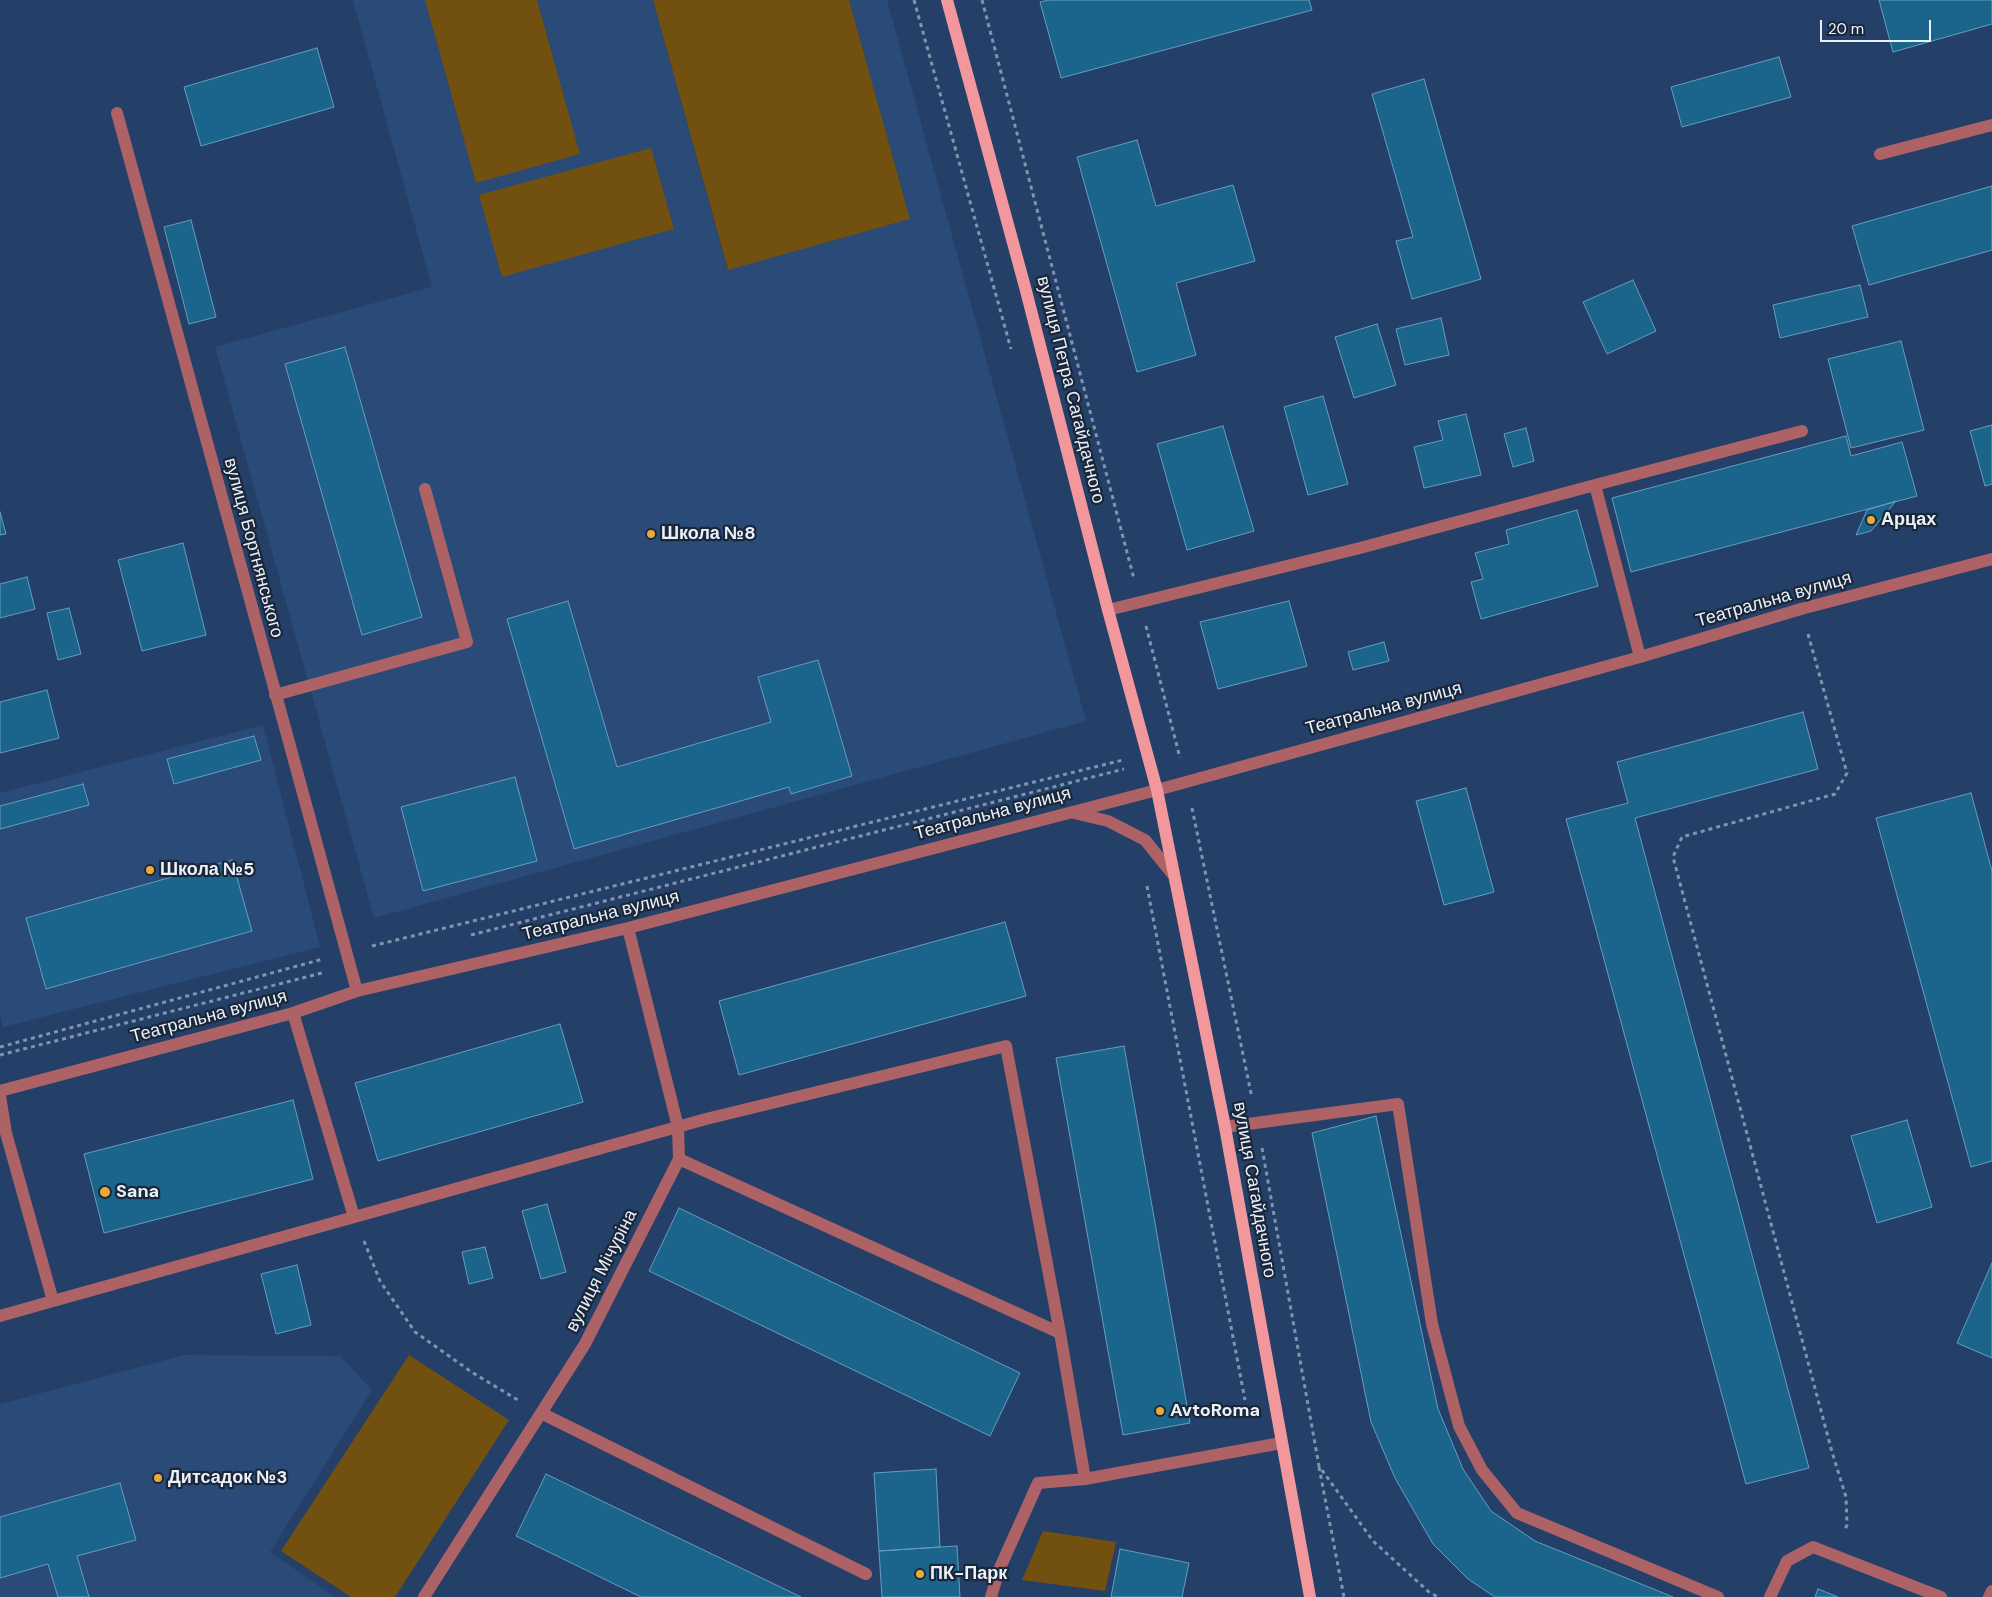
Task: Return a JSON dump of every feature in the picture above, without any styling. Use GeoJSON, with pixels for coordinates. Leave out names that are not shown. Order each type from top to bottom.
{"type":"FeatureCollection","features":[{"type":"Feature","properties":{"kind":"main road","name":"вулиця Петра Сагайдачного"},"geometry":{"type":"LineString","coordinates":[[947,0],[1025,287],[1108,610],[1157,790]]}},
{"type":"Feature","properties":{"kind":"main road","name":"вулиця Сагайдачного"},"geometry":{"type":"LineString","coordinates":[[1157,790],[1225,1127],[1310,1597]]}},
{"type":"Feature","properties":{"kind":"street","name":"вулиця Бортнянського"},"geometry":{"type":"LineString","coordinates":[[117,113],[345,953],[357,991]]}},
{"type":"Feature","properties":{"kind":"street"},"geometry":{"type":"LineString","coordinates":[[1880,154],[1992,125]]}},
{"type":"Feature","properties":{"kind":"street"},"geometry":{"type":"LineString","coordinates":[[1108,610],[1360,548],[1595,484],[1802,431]]}},
{"type":"Feature","properties":{"kind":"street"},"geometry":{"type":"LineString","coordinates":[[1595,484],[1640,657]]}},
{"type":"Feature","properties":{"kind":"street"},"geometry":{"type":"LineString","coordinates":[[275,695],[467,642],[425,489]]}},
{"type":"Feature","properties":{"kind":"street","name":"Театральна вулиця"},"geometry":{"type":"LineString","coordinates":[[0,1091],[293,1012],[357,991],[628,928],[1157,790],[1640,657],[1801,610],[1992,559]]}},
{"type":"Feature","properties":{"kind":"street"},"geometry":{"type":"LineString","coordinates":[[1072,812],[1108,821],[1145,840],[1174,876]]}},
{"type":"Feature","properties":{"kind":"street","name":"вулиця Мічуріна"},"geometry":{"type":"LineString","coordinates":[[424,1597],[585,1344],[679,1159],[678,1127],[628,928]]}},
{"type":"Feature","properties":{"kind":"street"},"geometry":{"type":"LineString","coordinates":[[293,1012],[354,1217]]}},
{"type":"Feature","properties":{"kind":"street"},"geometry":{"type":"LineString","coordinates":[[0,1316],[678,1127],[1006,1046],[1085,1478]]}},
{"type":"Feature","properties":{"kind":"street"},"geometry":{"type":"LineString","coordinates":[[0,1096],[6,1133],[53,1301]]}},
{"type":"Feature","properties":{"kind":"street"},"geometry":{"type":"LineString","coordinates":[[1225,1127],[1398,1104],[1432,1324],[1459,1426],[1482,1470],[1517,1512],[1718,1597]]}},
{"type":"Feature","properties":{"kind":"street"},"geometry":{"type":"LineString","coordinates":[[679,1159],[1060,1333]]}},
{"type":"Feature","properties":{"kind":"street"},"geometry":{"type":"LineString","coordinates":[[541,1413],[866,1574]]}},
{"type":"Feature","properties":{"kind":"street"},"geometry":{"type":"LineString","coordinates":[[991,1597],[999,1570],[1038,1483],[1085,1478],[1281,1443]]}},
{"type":"Feature","properties":{"kind":"street"},"geometry":{"type":"LineString","coordinates":[[1770,1597],[1787,1560],[1813,1547],[1941,1597]]}},
{"type":"Feature","properties":{"kind":"street"},"geometry":{"type":"LineString","coordinates":[[1990,1597],[1992,1591]]}},
{"type":"Feature","properties":{"kind":"path"},"geometry":{"type":"LineString","coordinates":[[1801,610],[1847,773],[1835,794],[1682,836],[1673,857],[1832,1452],[1846,1497],[1847,1525],[1834,1555]]}},
{"type":"Feature","properties":{"kind":"path"},"geometry":{"type":"LineString","coordinates":[[0,1047],[345,953],[1148,753]]}},
{"type":"Feature","properties":{"kind":"path"},"geometry":{"type":"LineString","coordinates":[[466,937],[1124,769]]}},
{"type":"Feature","properties":{"kind":"path"},"geometry":{"type":"LineString","coordinates":[[0,1055],[350,966]]}},
{"type":"Feature","properties":{"kind":"path"},"geometry":{"type":"LineString","coordinates":[[354,1217],[380,1281],[415,1332],[473,1373],[541,1413]]}},
{"type":"Feature","properties":{"kind":"path"},"geometry":{"type":"LineString","coordinates":[[1319,1466],[1344,1597]]}},
{"type":"Feature","properties":{"kind":"shaded area","name":"Школа №8"},"geometry":{"type":"Polygon","coordinates":[[[353,0],[425,0],[476,182],[580,154],[537,0],[653,0],[727,269],[910,219],[849,0],[887,0],[1086,721],[374,918],[215,347],[432,287],[353,0]]]}},
{"type":"Feature","properties":{"kind":"shaded area"},"geometry":{"type":"Polygon","coordinates":[[[425,0],[537,0],[580,154],[476,183],[425,0]]]}},
{"type":"Feature","properties":{"kind":"shaded area"},"geometry":{"type":"Polygon","coordinates":[[[653,0],[849,0],[910,219],[728,270],[653,0]]]}},
{"type":"Feature","properties":{"kind":"shaded area"},"geometry":{"type":"Polygon","coordinates":[[[651,148],[674,229],[502,277],[479,195],[651,148]]]}},
{"type":"Feature","properties":{"kind":"shaded area","name":"Школа №5"},"geometry":{"type":"Polygon","coordinates":[[[263,725],[320,947],[3,1027],[0,1014],[0,793],[263,725]]]}},
{"type":"Feature","properties":{"kind":"shaded area","name":"Дитсадок №3"},"geometry":{"type":"Polygon","coordinates":[[[185,1355],[340,1356],[372,1390],[270,1552],[335,1597],[0,1597],[0,1404],[185,1355]]]}},
{"type":"Feature","properties":{"kind":"shaded area"},"geometry":{"type":"Polygon","coordinates":[[[409,1355],[509,1420],[395,1597],[351,1597],[281,1551],[409,1355]]]}},
{"type":"Feature","properties":{"kind":"shaded area"},"geometry":{"type":"Polygon","coordinates":[[[1043,1531],[1116,1542],[1105,1591],[1022,1580],[1043,1531]]]}},
{"type":"Feature","properties":{"kind":"building"},"geometry":{"type":"Polygon","coordinates":[[[1049,0],[1309,0],[1312,10],[1061,78],[1040,2],[1049,0]]]}},
{"type":"Feature","properties":{"kind":"building"},"geometry":{"type":"Polygon","coordinates":[[[1879,0],[1992,0],[1992,24],[1893,52],[1879,0]]]}},
{"type":"Feature","properties":{"kind":"building"},"geometry":{"type":"Polygon","coordinates":[[[317,48],[334,107],[201,146],[184,87],[317,48]]]}},
{"type":"Feature","properties":{"kind":"building"},"geometry":{"type":"Polygon","coordinates":[[[1779,57],[1791,97],[1682,127],[1671,87],[1779,57]]]}},
{"type":"Feature","properties":{"kind":"building"},"geometry":{"type":"Polygon","coordinates":[[[1424,79],[1481,279],[1412,299],[1396,241],[1413,237],[1372,94],[1424,79]]]}},
{"type":"Feature","properties":{"kind":"building"},"geometry":{"type":"Polygon","coordinates":[[[1137,140],[1156,206],[1233,185],[1255,261],[1176,283],[1196,355],[1137,372],[1077,157],[1137,140]]]}},
{"type":"Feature","properties":{"kind":"building"},"geometry":{"type":"Polygon","coordinates":[[[1992,186],[1992,250],[1869,285],[1852,226],[1992,186]]]}},
{"type":"Feature","properties":{"kind":"building"},"geometry":{"type":"Polygon","coordinates":[[[191,220],[216,317],[189,324],[164,227],[191,220]]]}},
{"type":"Feature","properties":{"kind":"building"},"geometry":{"type":"Polygon","coordinates":[[[1633,280],[1656,331],[1607,354],[1583,302],[1633,280]]]}},
{"type":"Feature","properties":{"kind":"building"},"geometry":{"type":"Polygon","coordinates":[[[1860,285],[1868,317],[1780,338],[1773,305],[1860,285]]]}},
{"type":"Feature","properties":{"kind":"building"},"geometry":{"type":"Polygon","coordinates":[[[1441,318],[1449,355],[1405,365],[1396,329],[1441,318]]]}},
{"type":"Feature","properties":{"kind":"building"},"geometry":{"type":"Polygon","coordinates":[[[1377,324],[1396,385],[1354,398],[1335,337],[1377,324]]]}},
{"type":"Feature","properties":{"kind":"building"},"geometry":{"type":"Polygon","coordinates":[[[1901,341],[1924,430],[1851,448],[1828,359],[1901,341]]]}},
{"type":"Feature","properties":{"kind":"building"},"geometry":{"type":"Polygon","coordinates":[[[345,347],[422,617],[362,635],[285,364],[345,347]]]}},
{"type":"Feature","properties":{"kind":"building"},"geometry":{"type":"Polygon","coordinates":[[[1323,396],[1348,484],[1308,495],[1284,407],[1323,396]]]}},
{"type":"Feature","properties":{"kind":"building"},"geometry":{"type":"Polygon","coordinates":[[[1466,414],[1481,475],[1424,488],[1414,447],[1443,440],[1438,421],[1466,414]]]}},
{"type":"Feature","properties":{"kind":"building"},"geometry":{"type":"Polygon","coordinates":[[[1992,425],[1992,484],[1985,486],[1970,431],[1992,425]]]}},
{"type":"Feature","properties":{"kind":"building"},"geometry":{"type":"Polygon","coordinates":[[[1223,426],[1254,531],[1187,550],[1157,444],[1223,426]]]}},
{"type":"Feature","properties":{"kind":"building"},"geometry":{"type":"Polygon","coordinates":[[[1526,428],[1534,461],[1513,467],[1504,434],[1526,428]]]}},
{"type":"Feature","properties":{"kind":"building"},"geometry":{"type":"Polygon","coordinates":[[[1846,436],[1851,456],[1902,442],[1917,496],[1631,572],[1612,498],[1846,436]]]}},
{"type":"Feature","properties":{"kind":"building","name":"Арцах"},"geometry":{"type":"Polygon","coordinates":[[[1896,501],[1871,531],[1856,535],[1867,510],[1896,501]]]}},
{"type":"Feature","properties":{"kind":"building"},"geometry":{"type":"Polygon","coordinates":[[[1577,510],[1598,586],[1481,619],[1471,582],[1483,579],[1475,553],[1509,544],[1506,530],[1577,510]]]}},
{"type":"Feature","properties":{"kind":"building"},"geometry":{"type":"Polygon","coordinates":[[[0,512],[6,534],[0,535],[0,512]]]}},
{"type":"Feature","properties":{"kind":"building"},"geometry":{"type":"Polygon","coordinates":[[[183,543],[206,635],[142,651],[118,560],[183,543]]]}},
{"type":"Feature","properties":{"kind":"building"},"geometry":{"type":"Polygon","coordinates":[[[27,577],[35,609],[0,618],[0,584],[27,577]]]}},
{"type":"Feature","properties":{"kind":"building"},"geometry":{"type":"Polygon","coordinates":[[[568,601],[617,767],[771,722],[758,677],[818,660],[852,776],[791,794],[789,787],[574,849],[507,619],[568,601]]]}},
{"type":"Feature","properties":{"kind":"building"},"geometry":{"type":"Polygon","coordinates":[[[1289,601],[1307,666],[1218,689],[1200,622],[1289,601]]]}},
{"type":"Feature","properties":{"kind":"building"},"geometry":{"type":"Polygon","coordinates":[[[69,608],[81,654],[58,660],[47,613],[69,608]]]}},
{"type":"Feature","properties":{"kind":"building"},"geometry":{"type":"Polygon","coordinates":[[[1384,642],[1389,661],[1353,670],[1348,652],[1384,642]]]}},
{"type":"Feature","properties":{"kind":"building"},"geometry":{"type":"Polygon","coordinates":[[[47,690],[59,738],[0,753],[0,702],[47,690]]]}},
{"type":"Feature","properties":{"kind":"building"},"geometry":{"type":"Polygon","coordinates":[[[1803,712],[1818,769],[1635,818],[1809,1468],[1746,1484],[1566,819],[1628,803],[1617,762],[1803,712]]]}},
{"type":"Feature","properties":{"kind":"building"},"geometry":{"type":"Polygon","coordinates":[[[254,736],[261,760],[174,784],[167,759],[254,736]]]}},
{"type":"Feature","properties":{"kind":"building"},"geometry":{"type":"Polygon","coordinates":[[[515,777],[537,861],[423,891],[401,807],[515,777]]]}},
{"type":"Feature","properties":{"kind":"building"},"geometry":{"type":"Polygon","coordinates":[[[83,784],[89,805],[0,829],[0,806],[83,784]]]}},
{"type":"Feature","properties":{"kind":"building"},"geometry":{"type":"Polygon","coordinates":[[[1466,788],[1494,892],[1444,905],[1416,801],[1466,788]]]}},
{"type":"Feature","properties":{"kind":"building"},"geometry":{"type":"Polygon","coordinates":[[[1971,793],[1992,871],[1992,1161],[1971,1167],[1876,818],[1971,793]]]}},
{"type":"Feature","properties":{"kind":"building"},"geometry":{"type":"Polygon","coordinates":[[[232,860],[252,931],[46,989],[26,918],[232,860]]]}},
{"type":"Feature","properties":{"kind":"building"},"geometry":{"type":"Polygon","coordinates":[[[1005,922],[1026,996],[739,1075],[719,1001],[1005,922]]]}},
{"type":"Feature","properties":{"kind":"building"},"geometry":{"type":"Polygon","coordinates":[[[560,1024],[583,1102],[378,1161],[355,1083],[560,1024]]]}},
{"type":"Feature","properties":{"kind":"building"},"geometry":{"type":"Polygon","coordinates":[[[1124,1046],[1190,1423],[1123,1435],[1056,1058],[1124,1046]]]}},
{"type":"Feature","properties":{"kind":"building"},"geometry":{"type":"Polygon","coordinates":[[[293,1100],[313,1179],[104,1233],[84,1154],[293,1100]]]}},
{"type":"Feature","properties":{"kind":"building"},"geometry":{"type":"Polygon","coordinates":[[[1376,1116],[1438,1409],[1463,1469],[1491,1511],[1535,1541],[1673,1597],[1495,1597],[1468,1579],[1433,1544],[1395,1478],[1371,1422],[1312,1133],[1376,1116]]]}},
{"type":"Feature","properties":{"kind":"building"},"geometry":{"type":"Polygon","coordinates":[[[1907,1120],[1932,1207],[1877,1223],[1851,1136],[1907,1120]]]}},
{"type":"Feature","properties":{"kind":"building"},"geometry":{"type":"Polygon","coordinates":[[[547,1204],[566,1272],[541,1279],[522,1211],[547,1204]]]}},
{"type":"Feature","properties":{"kind":"building"},"geometry":{"type":"Polygon","coordinates":[[[679,1208],[1020,1373],[990,1436],[649,1271],[679,1208]]]}},
{"type":"Feature","properties":{"kind":"building"},"geometry":{"type":"Polygon","coordinates":[[[485,1247],[493,1278],[469,1284],[462,1252],[485,1247]]]}},
{"type":"Feature","properties":{"kind":"building"},"geometry":{"type":"Polygon","coordinates":[[[1992,1263],[1992,1358],[1957,1343],[1992,1263]]]}},
{"type":"Feature","properties":{"kind":"building"},"geometry":{"type":"Polygon","coordinates":[[[297,1265],[311,1325],[276,1334],[261,1274],[297,1265]]]}},
{"type":"Feature","properties":{"kind":"building"},"geometry":{"type":"Polygon","coordinates":[[[936,1469],[940,1547],[879,1551],[874,1473],[936,1469]]]}},
{"type":"Feature","properties":{"kind":"building"},"geometry":{"type":"Polygon","coordinates":[[[546,1474],[801,1597],[641,1597],[516,1536],[546,1474]]]}},
{"type":"Feature","properties":{"kind":"building"},"geometry":{"type":"Polygon","coordinates":[[[120,1483],[136,1540],[77,1556],[89,1597],[58,1597],[48,1564],[0,1578],[0,1517],[120,1483]]]}},
{"type":"Feature","properties":{"kind":"building","name":"ПК-Парк"},"geometry":{"type":"Polygon","coordinates":[[[957,1546],[960,1597],[882,1597],[879,1551],[957,1546]]]}},
{"type":"Feature","properties":{"kind":"building"},"geometry":{"type":"Polygon","coordinates":[[[1120,1549],[1189,1563],[1182,1597],[1111,1597],[1120,1549]]]}},
{"type":"Feature","properties":{"kind":"building"},"geometry":{"type":"Polygon","coordinates":[[[1818,1589],[1838,1597],[1815,1597],[1818,1589]]]}},
{"type":"Feature","properties":{"kind":"place","name":"Арцах"},"geometry":{"type":"Point","coordinates":[1871,520]}},
{"type":"Feature","properties":{"kind":"place","name":"Школа №8"},"geometry":{"type":"Point","coordinates":[651,534]}},
{"type":"Feature","properties":{"kind":"place","name":"Школа №5"},"geometry":{"type":"Point","coordinates":[150,870]}},
{"type":"Feature","properties":{"kind":"place","name":"Sana"},"geometry":{"type":"Point","coordinates":[105,1192]}},
{"type":"Feature","properties":{"kind":"place","name":"AvtoRoma"},"geometry":{"type":"Point","coordinates":[1160,1411]}},
{"type":"Feature","properties":{"kind":"place","name":"Дитсадок №3"},"geometry":{"type":"Point","coordinates":[158,1478]}},
{"type":"Feature","properties":{"kind":"place","name":"ПК-Парк"},"geometry":{"type":"Point","coordinates":[920,1574]}}]}
